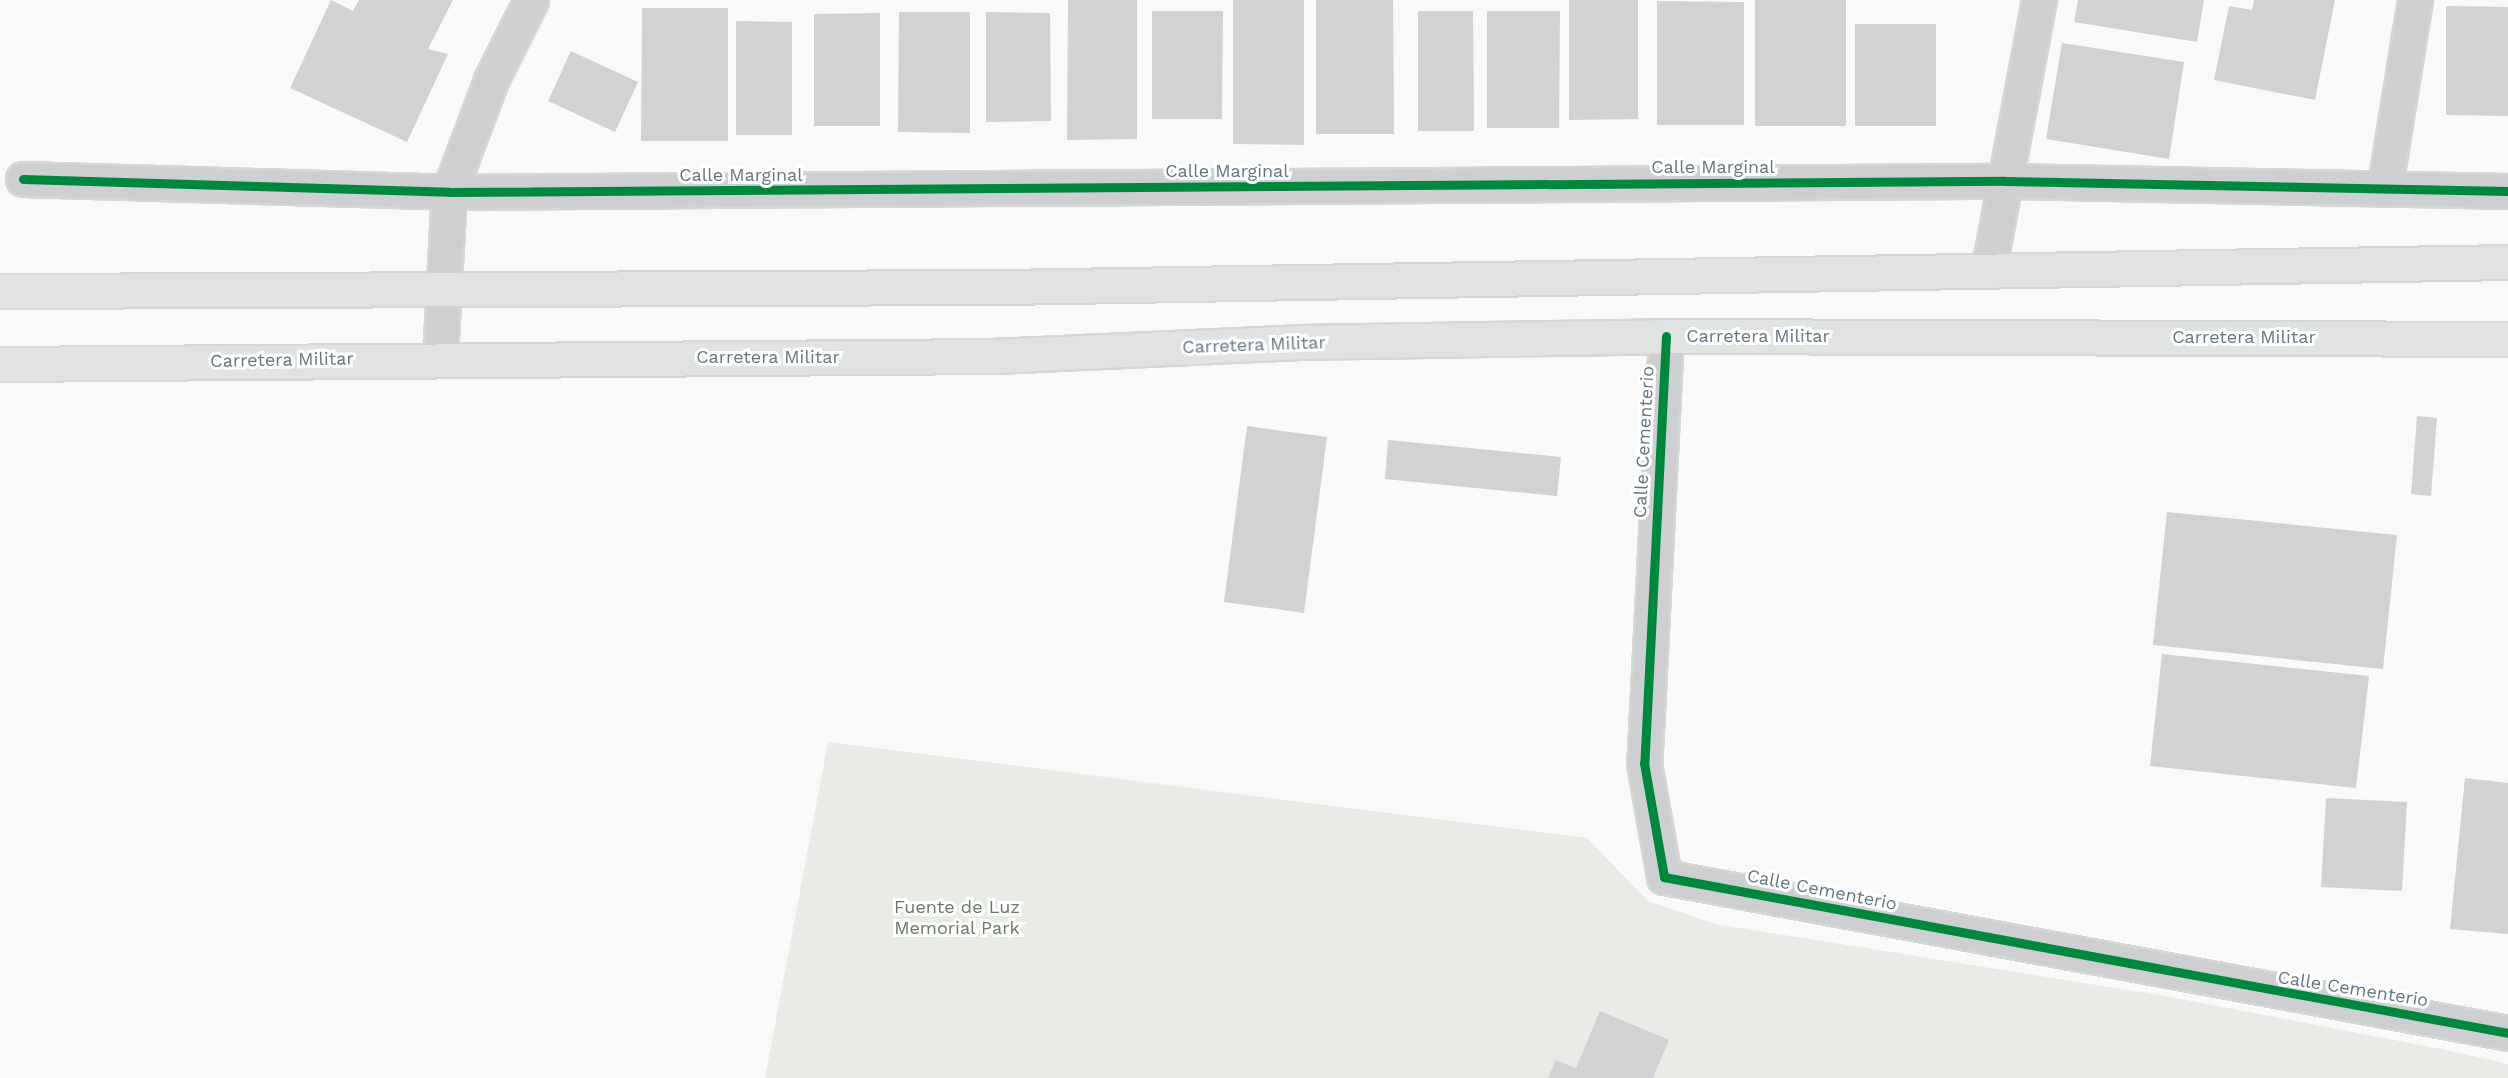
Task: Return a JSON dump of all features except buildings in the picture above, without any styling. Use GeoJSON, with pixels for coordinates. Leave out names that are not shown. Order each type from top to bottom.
{"type":"FeatureCollection","features":[{"type":"Feature","properties":{"kind":"main road"},"geometry":{"type":"LineString","coordinates":[[0,291],[441,292],[1989,267],[2508,262]]}},
{"type":"Feature","properties":{"kind":"main road","name":"Carretera Militar"},"geometry":{"type":"LineString","coordinates":[[0,364],[440,357],[994,356],[1300,342],[1666,336],[2508,339]]}},
{"type":"Feature","properties":{"kind":"street"},"geometry":{"type":"LineString","coordinates":[[440,357],[441,292],[449,192],[491,80],[531,0]]}},
{"type":"Feature","properties":{"kind":"street"},"geometry":{"type":"LineString","coordinates":[[1989,267],[2039,0]]}},
{"type":"Feature","properties":{"kind":"street"},"geometry":{"type":"LineString","coordinates":[[2385,185],[2415,0]]}},
{"type":"Feature","properties":{"kind":"street","name":"Calle Marginal"},"geometry":{"type":"LineString","coordinates":[[23,180],[449,192],[2005,181],[2385,185],[2508,191]]}},
{"type":"Feature","properties":{"kind":"street","name":"Calle Cementerio"},"geometry":{"type":"LineString","coordinates":[[1666,336],[1644,763],[1665,877],[2508,1033]]}},
{"type":"Feature","properties":{"kind":"green space","name":"Fuente de Luz Memorial Park"},"geometry":{"type":"Polygon","coordinates":[[[828,742],[1587,838],[1648,901],[1715,924],[2165,996],[2441,1049],[2508,1064],[2508,1078],[765,1078],[828,742]]]}},
{"type":"Feature","properties":{"kind":"cycle path"},"geometry":{"type":"LineString","coordinates":[[23,179],[449,192],[2005,181],[2508,191]]}},
{"type":"Feature","properties":{"kind":"cycle path"},"geometry":{"type":"LineString","coordinates":[[1666,336],[1644,763],[1664,877],[2508,1033]]}}]}
